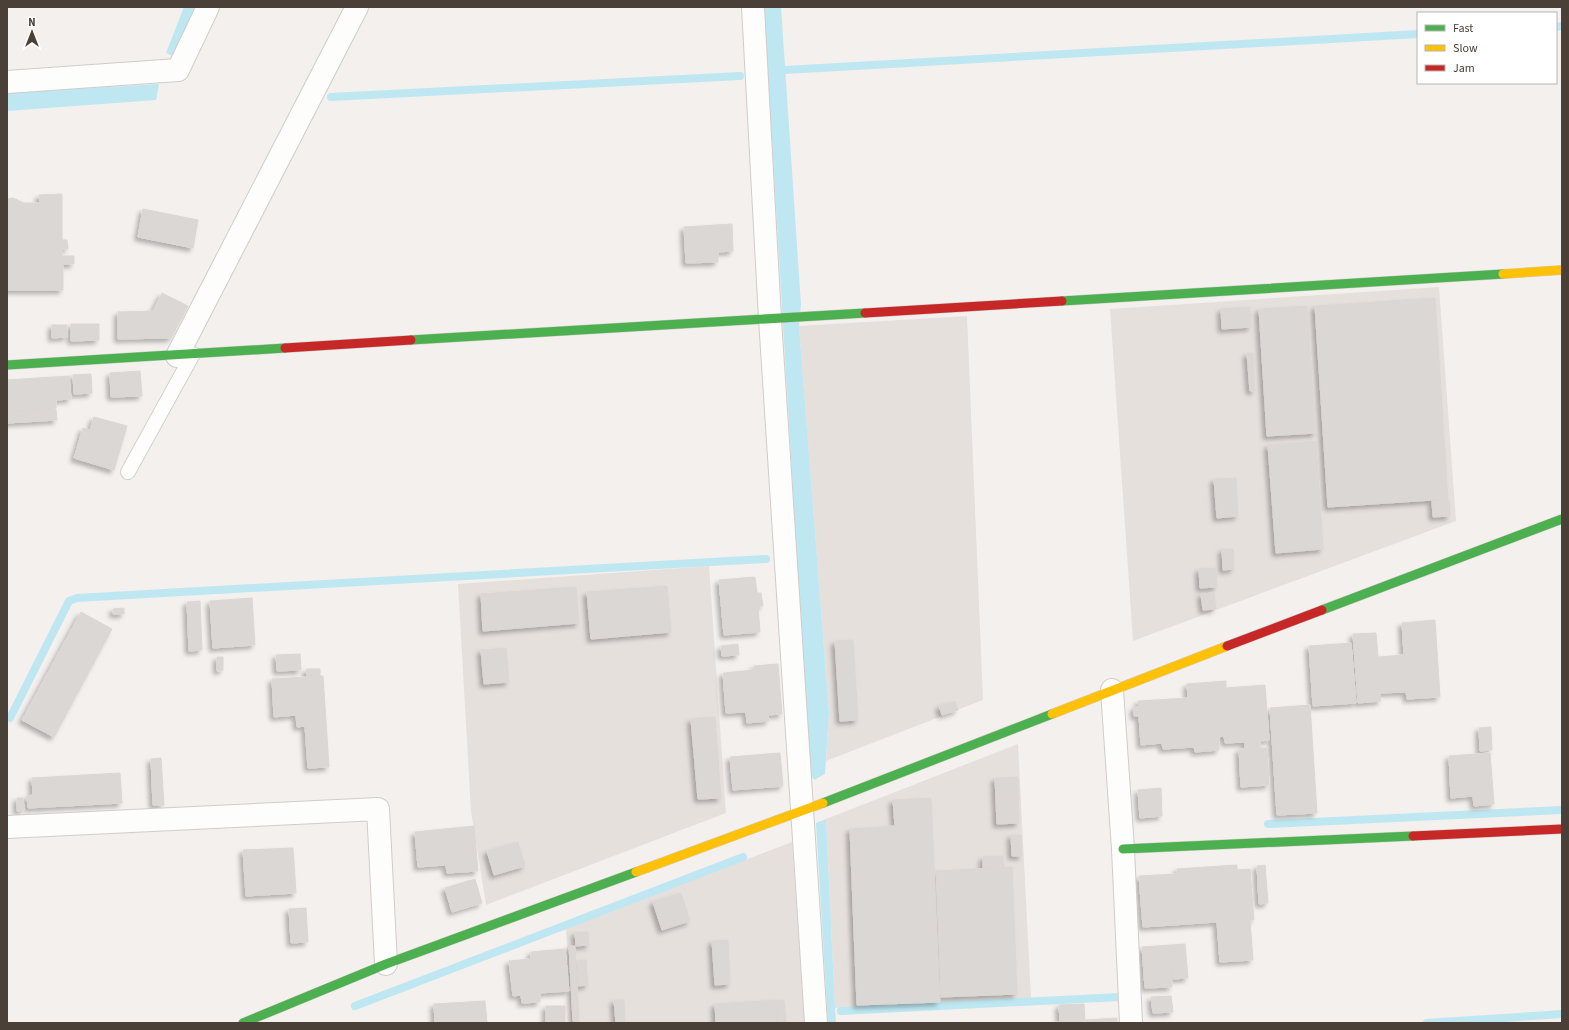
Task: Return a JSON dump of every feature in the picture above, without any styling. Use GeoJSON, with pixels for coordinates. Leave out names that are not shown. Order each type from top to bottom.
{"type":"FeatureCollection","features":[{"type":"Feature","properties":{"kind":"street"},"geometry":{"type":"LineString","coordinates":[[7,82],[178,70],[208,7]]}},
{"type":"Feature","properties":{"kind":"street"},"geometry":{"type":"LineString","coordinates":[[185,355],[357,7]]}},
{"type":"Feature","properties":{"kind":"street"},"geometry":{"type":"LineString","coordinates":[[753,7],[774,319],[816,1023]]}},
{"type":"Feature","properties":{"kind":"street"},"geometry":{"type":"LineString","coordinates":[[7,365],[1562,270]]}},
{"type":"Feature","properties":{"kind":"street"},"geometry":{"type":"LineString","coordinates":[[243,1023],[386,964],[803,811],[1112,690],[1562,519]]}},
{"type":"Feature","properties":{"kind":"street"},"geometry":{"type":"LineString","coordinates":[[1112,690],[1123,849],[1131,1023]]}},
{"type":"Feature","properties":{"kind":"street"},"geometry":{"type":"LineString","coordinates":[[7,827],[378,809],[386,964]]}},
{"type":"Feature","properties":{"kind":"street"},"geometry":{"type":"LineString","coordinates":[[1123,849],[1562,829]]}},
{"type":"Feature","properties":{"kind":"lane"},"geometry":{"type":"LineString","coordinates":[[128,472],[185,355]]}},
{"type":"Feature","properties":{"kind":"shaded area"},"geometry":{"type":"Polygon","coordinates":[[[1439,287],[1456,521],[1133,641],[1110,309],[1439,287]]]}},
{"type":"Feature","properties":{"kind":"shaded area"},"geometry":{"type":"Polygon","coordinates":[[[967,316],[983,700],[826,761],[829,713],[799,326],[967,316]]]}},
{"type":"Feature","properties":{"kind":"shaded area"},"geometry":{"type":"Polygon","coordinates":[[[709,566],[726,813],[486,905],[471,811],[458,584],[709,566]]]}},
{"type":"Feature","properties":{"kind":"shaded area"},"geometry":{"type":"Polygon","coordinates":[[[1018,744],[1031,998],[835,1008],[826,819],[1018,744]]]}},
{"type":"Feature","properties":{"kind":"shaded area"},"geometry":{"type":"Polygon","coordinates":[[[792,842],[805,1023],[571,1023],[566,928],[792,842]]]}},
{"type":"Feature","properties":{"kind":"water"},"geometry":{"type":"Polygon","coordinates":[[[184,7],[198,7],[175,57],[166,53],[184,7]]]}},
{"type":"Feature","properties":{"kind":"water"},"geometry":{"type":"Polygon","coordinates":[[[764,7],[781,7],[801,305],[799,326],[829,713],[825,774],[814,780],[810,774],[764,7]]]}},
{"type":"Feature","properties":{"kind":"water"},"geometry":{"type":"Polygon","coordinates":[[[159,84],[156,100],[7,111],[7,93],[159,84]]]}},
{"type":"Feature","properties":{"kind":"water"},"geometry":{"type":"Polygon","coordinates":[[[826,819],[836,1023],[828,1023],[816,823],[826,819]]]}},
{"type":"Feature","properties":{"kind":"building"},"geometry":{"type":"Polygon","coordinates":[[[62,194],[62,240],[67,240],[68,249],[62,249],[62,256],[74,256],[74,264],[63,264],[63,290],[7,290],[7,199],[13,198],[24,203],[40,203],[39,195],[62,194]]]}},
{"type":"Feature","properties":{"kind":"building"},"geometry":{"type":"Polygon","coordinates":[[[143,209],[198,220],[193,248],[138,237],[143,209]]]}},
{"type":"Feature","properties":{"kind":"building"},"geometry":{"type":"Polygon","coordinates":[[[732,224],[733,251],[718,252],[718,262],[686,263],[684,227],[732,224]]]}},
{"type":"Feature","properties":{"kind":"building"},"geometry":{"type":"Polygon","coordinates":[[[162,293],[188,306],[171,338],[118,339],[118,312],[153,311],[162,293]]]}},
{"type":"Feature","properties":{"kind":"building"},"geometry":{"type":"Polygon","coordinates":[[[1435,298],[1448,499],[1328,507],[1315,306],[1435,298]]]}},
{"type":"Feature","properties":{"kind":"building"},"geometry":{"type":"Polygon","coordinates":[[[1307,306],[1316,433],[1267,436],[1259,309],[1307,306]]]}},
{"type":"Feature","properties":{"kind":"building"},"geometry":{"type":"Polygon","coordinates":[[[1250,307],[1251,327],[1222,329],[1221,309],[1250,307]]]}},
{"type":"Feature","properties":{"kind":"building"},"geometry":{"type":"Polygon","coordinates":[[[71,324],[99,324],[99,340],[71,341],[71,324]]]}},
{"type":"Feature","properties":{"kind":"building"},"geometry":{"type":"Polygon","coordinates":[[[52,325],[67,325],[67,337],[52,338],[52,325]]]}},
{"type":"Feature","properties":{"kind":"building"},"geometry":{"type":"Polygon","coordinates":[[[1247,353],[1253,353],[1255,391],[1250,391],[1247,353]]]}},
{"type":"Feature","properties":{"kind":"building"},"geometry":{"type":"Polygon","coordinates":[[[140,371],[142,396],[111,397],[110,373],[140,371]]]}},
{"type":"Feature","properties":{"kind":"building"},"geometry":{"type":"Polygon","coordinates":[[[91,374],[92,393],[74,394],[73,375],[91,374]]]}},
{"type":"Feature","properties":{"kind":"building"},"geometry":{"type":"Polygon","coordinates":[[[69,376],[71,399],[56,400],[56,408],[7,411],[7,380],[69,376]]]}},
{"type":"Feature","properties":{"kind":"building"},"geometry":{"type":"Polygon","coordinates":[[[56,409],[57,420],[7,423],[7,412],[56,409]]]}},
{"type":"Feature","properties":{"kind":"building"},"geometry":{"type":"Polygon","coordinates":[[[94,417],[127,426],[114,470],[74,458],[83,428],[90,430],[94,417]]]}},
{"type":"Feature","properties":{"kind":"building"},"geometry":{"type":"Polygon","coordinates":[[[1316,441],[1323,549],[1276,553],[1268,445],[1316,441]]]}},
{"type":"Feature","properties":{"kind":"building"},"geometry":{"type":"Polygon","coordinates":[[[1236,478],[1238,516],[1217,518],[1214,479],[1236,478]]]}},
{"type":"Feature","properties":{"kind":"building"},"geometry":{"type":"Polygon","coordinates":[[[1449,500],[1450,516],[1433,517],[1432,501],[1449,500]]]}},
{"type":"Feature","properties":{"kind":"building"},"geometry":{"type":"Polygon","coordinates":[[[1222,549],[1233,549],[1234,569],[1223,570],[1222,549]]]}},
{"type":"Feature","properties":{"kind":"building"},"geometry":{"type":"Polygon","coordinates":[[[1216,568],[1217,587],[1200,588],[1199,569],[1216,568]]]}},
{"type":"Feature","properties":{"kind":"building"},"geometry":{"type":"Polygon","coordinates":[[[755,577],[757,593],[761,593],[763,606],[758,606],[760,632],[724,635],[719,580],[755,577]]]}},
{"type":"Feature","properties":{"kind":"building"},"geometry":{"type":"Polygon","coordinates":[[[667,586],[671,632],[591,639],[587,592],[667,586]]]}},
{"type":"Feature","properties":{"kind":"building"},"geometry":{"type":"Polygon","coordinates":[[[576,587],[579,623],[483,631],[481,594],[576,587]]]}},
{"type":"Feature","properties":{"kind":"building"},"geometry":{"type":"Polygon","coordinates":[[[1214,593],[1216,609],[1203,610],[1201,594],[1214,593]]]}},
{"type":"Feature","properties":{"kind":"building"},"geometry":{"type":"Polygon","coordinates":[[[252,598],[255,645],[213,648],[210,601],[252,598]]]}},
{"type":"Feature","properties":{"kind":"building"},"geometry":{"type":"Polygon","coordinates":[[[200,601],[202,650],[189,651],[187,602],[200,601]]]}},
{"type":"Feature","properties":{"kind":"building"},"geometry":{"type":"Polygon","coordinates":[[[124,608],[124,614],[113,614],[113,609],[124,608]]]}},
{"type":"Feature","properties":{"kind":"building"},"geometry":{"type":"Polygon","coordinates":[[[81,612],[112,629],[54,737],[22,720],[81,612]]]}},
{"type":"Feature","properties":{"kind":"building"},"geometry":{"type":"Polygon","coordinates":[[[1435,620],[1440,697],[1407,699],[1406,692],[1380,693],[1381,701],[1358,703],[1353,634],[1376,633],[1378,657],[1404,655],[1402,623],[1435,620]]]}},
{"type":"Feature","properties":{"kind":"building"},"geometry":{"type":"Polygon","coordinates":[[[853,640],[858,720],[840,721],[835,641],[853,640]]]}},
{"type":"Feature","properties":{"kind":"building"},"geometry":{"type":"Polygon","coordinates":[[[1351,643],[1356,703],[1313,706],[1309,646],[1351,643]]]}},
{"type":"Feature","properties":{"kind":"building"},"geometry":{"type":"Polygon","coordinates":[[[738,644],[739,655],[722,656],[721,646],[738,644]]]}},
{"type":"Feature","properties":{"kind":"building"},"geometry":{"type":"Polygon","coordinates":[[[506,648],[509,682],[484,684],[481,650],[506,648]]]}},
{"type":"Feature","properties":{"kind":"building"},"geometry":{"type":"Polygon","coordinates":[[[300,654],[301,670],[277,671],[276,655],[300,654]]]}},
{"type":"Feature","properties":{"kind":"building"},"geometry":{"type":"Polygon","coordinates":[[[217,657],[223,657],[223,670],[217,671],[217,657]]]}},
{"type":"Feature","properties":{"kind":"building"},"geometry":{"type":"Polygon","coordinates":[[[778,664],[782,714],[768,715],[769,721],[747,723],[746,712],[726,713],[723,673],[754,670],[754,666],[778,664]]]}},
{"type":"Feature","properties":{"kind":"building"},"geometry":{"type":"Polygon","coordinates":[[[306,669],[320,669],[320,676],[323,676],[329,767],[308,768],[305,726],[297,727],[296,715],[274,717],[272,679],[307,677],[306,669]]]}},
{"type":"Feature","properties":{"kind":"building"},"geometry":{"type":"Polygon","coordinates":[[[1226,681],[1226,688],[1265,685],[1269,740],[1260,741],[1260,748],[1267,748],[1269,785],[1241,787],[1239,749],[1245,749],[1245,742],[1225,743],[1224,736],[1219,737],[1219,750],[1195,752],[1194,747],[1163,749],[1162,743],[1141,745],[1139,716],[1134,716],[1134,707],[1139,707],[1138,701],[1188,698],[1187,684],[1226,681]]]}},
{"type":"Feature","properties":{"kind":"building"},"geometry":{"type":"Polygon","coordinates":[[[955,701],[958,710],[942,715],[939,706],[955,701]]]}},
{"type":"Feature","properties":{"kind":"building"},"geometry":{"type":"Polygon","coordinates":[[[1310,705],[1317,813],[1277,815],[1270,708],[1310,705]]]}},
{"type":"Feature","properties":{"kind":"building"},"geometry":{"type":"Polygon","coordinates":[[[715,717],[721,798],[698,799],[691,719],[715,717]]]}},
{"type":"Feature","properties":{"kind":"building"},"geometry":{"type":"Polygon","coordinates":[[[1491,727],[1492,750],[1480,751],[1479,728],[1491,727]]]}},
{"type":"Feature","properties":{"kind":"building"},"geometry":{"type":"Polygon","coordinates":[[[780,753],[783,786],[733,790],[730,757],[780,753]]]}},
{"type":"Feature","properties":{"kind":"building"},"geometry":{"type":"Polygon","coordinates":[[[1490,753],[1494,804],[1474,806],[1473,796],[1451,798],[1449,756],[1490,753]]]}},
{"type":"Feature","properties":{"kind":"building"},"geometry":{"type":"Polygon","coordinates":[[[161,758],[164,805],[153,805],[151,759],[161,758]]]}},
{"type":"Feature","properties":{"kind":"building"},"geometry":{"type":"Polygon","coordinates":[[[120,773],[122,803],[28,808],[27,796],[33,795],[32,778],[120,773]]]}},
{"type":"Feature","properties":{"kind":"building"},"geometry":{"type":"Polygon","coordinates":[[[1018,777],[1019,823],[997,824],[995,778],[1018,777]]]}},
{"type":"Feature","properties":{"kind":"building"},"geometry":{"type":"Polygon","coordinates":[[[1161,788],[1162,816],[1140,818],[1138,790],[1161,788]]]}},
{"type":"Feature","properties":{"kind":"building"},"geometry":{"type":"Polygon","coordinates":[[[17,798],[23,798],[24,810],[17,811],[17,798]]]}},
{"type":"Feature","properties":{"kind":"building"},"geometry":{"type":"Polygon","coordinates":[[[931,798],[940,1002],[857,1005],[850,829],[895,826],[893,800],[931,798]]]}},
{"type":"Feature","properties":{"kind":"building"},"geometry":{"type":"Polygon","coordinates":[[[474,826],[478,871],[447,873],[446,865],[418,867],[415,832],[474,826]]]}},
{"type":"Feature","properties":{"kind":"building"},"geometry":{"type":"Polygon","coordinates":[[[1011,835],[1021,835],[1022,856],[1012,856],[1011,835]]]}},
{"type":"Feature","properties":{"kind":"building"},"geometry":{"type":"Polygon","coordinates":[[[518,842],[525,866],[494,875],[487,851],[518,842]]]}},
{"type":"Feature","properties":{"kind":"building"},"geometry":{"type":"Polygon","coordinates":[[[293,848],[296,893],[246,896],[243,850],[293,848]]]}},
{"type":"Feature","properties":{"kind":"building"},"geometry":{"type":"Polygon","coordinates":[[[1003,856],[1004,867],[983,868],[983,857],[1003,856]]]}},
{"type":"Feature","properties":{"kind":"building"},"geometry":{"type":"Polygon","coordinates":[[[1237,865],[1237,870],[1250,869],[1254,920],[1250,920],[1253,960],[1220,962],[1217,922],[1143,927],[1139,876],[1177,874],[1177,869],[1237,865]]]}},
{"type":"Feature","properties":{"kind":"building"},"geometry":{"type":"Polygon","coordinates":[[[1265,865],[1268,903],[1259,904],[1257,866],[1265,865]]]}},
{"type":"Feature","properties":{"kind":"building"},"geometry":{"type":"Polygon","coordinates":[[[1012,867],[1017,994],[941,997],[936,871],[1012,867]]]}},
{"type":"Feature","properties":{"kind":"building"},"geometry":{"type":"Polygon","coordinates":[[[475,879],[482,903],[452,912],[445,888],[475,879]]]}},
{"type":"Feature","properties":{"kind":"building"},"geometry":{"type":"Polygon","coordinates":[[[681,893],[690,921],[662,930],[653,902],[681,893]]]}},
{"type":"Feature","properties":{"kind":"building"},"geometry":{"type":"Polygon","coordinates":[[[306,908],[308,942],[291,943],[289,909],[306,908]]]}},
{"type":"Feature","properties":{"kind":"building"},"geometry":{"type":"Polygon","coordinates":[[[575,932],[588,932],[589,945],[576,946],[575,932]]]}},
{"type":"Feature","properties":{"kind":"building"},"geometry":{"type":"Polygon","coordinates":[[[728,940],[730,984],[715,985],[712,941],[728,940]]]}},
{"type":"Feature","properties":{"kind":"building"},"geometry":{"type":"Polygon","coordinates":[[[1185,944],[1188,978],[1173,979],[1170,945],[1185,944]]]}},
{"type":"Feature","properties":{"kind":"building"},"geometry":{"type":"Polygon","coordinates":[[[1170,945],[1172,987],[1145,988],[1142,947],[1170,945]]]}},
{"type":"Feature","properties":{"kind":"building"},"geometry":{"type":"Polygon","coordinates":[[[569,946],[575,946],[579,1021],[573,1021],[569,946]]]}},
{"type":"Feature","properties":{"kind":"building"},"geometry":{"type":"Polygon","coordinates":[[[565,949],[569,991],[540,993],[540,1002],[522,1003],[521,995],[513,996],[509,961],[531,959],[531,952],[565,949]]]}},
{"type":"Feature","properties":{"kind":"building"},"geometry":{"type":"Polygon","coordinates":[[[577,960],[586,960],[588,985],[578,986],[577,960]]]}},
{"type":"Feature","properties":{"kind":"building"},"geometry":{"type":"Polygon","coordinates":[[[1171,996],[1173,1012],[1153,1013],[1151,997],[1171,996]]]}},
{"type":"Feature","properties":{"kind":"building"},"geometry":{"type":"Polygon","coordinates":[[[614,1000],[624,1000],[625,1023],[616,1023],[614,1000]]]}},
{"type":"Feature","properties":{"kind":"building"},"geometry":{"type":"Polygon","coordinates":[[[776,1000],[777,1023],[716,1023],[715,1004],[776,1000]]]}},
{"type":"Feature","properties":{"kind":"building"},"geometry":{"type":"Polygon","coordinates":[[[784,1000],[786,1022],[778,1023],[776,1001],[784,1000]]]}},
{"type":"Feature","properties":{"kind":"building"},"geometry":{"type":"Polygon","coordinates":[[[485,1001],[487,1023],[435,1023],[434,1004],[485,1001]]]}},
{"type":"Feature","properties":{"kind":"building"},"geometry":{"type":"Polygon","coordinates":[[[1084,1004],[1085,1023],[1046,1023],[1060,1022],[1059,1005],[1084,1004]]]}},
{"type":"Feature","properties":{"kind":"building"},"geometry":{"type":"Polygon","coordinates":[[[546,1006],[565,1006],[565,1023],[546,1023],[546,1006]]]}},
{"type":"Feature","properties":{"kind":"building"},"geometry":{"type":"Polygon","coordinates":[[[1117,1018],[1117,1023],[1086,1023],[1086,1020],[1117,1018]]]}},
{"type":"Feature","properties":{"kind":"waterway"},"geometry":{"type":"LineString","coordinates":[[1557,27],[1562,26]]}},
{"type":"Feature","properties":{"kind":"waterway"},"geometry":{"type":"LineString","coordinates":[[785,70],[1417,34]]}},
{"type":"Feature","properties":{"kind":"waterway"},"geometry":{"type":"LineString","coordinates":[[331,97],[740,76]]}},
{"type":"Feature","properties":{"kind":"waterway"},"geometry":{"type":"LineString","coordinates":[[10,718],[69,601],[77,598],[766,559]]}},
{"type":"Feature","properties":{"kind":"waterway"},"geometry":{"type":"LineString","coordinates":[[1268,824],[1562,810]]}},
{"type":"Feature","properties":{"kind":"waterway"},"geometry":{"type":"LineString","coordinates":[[355,1006],[743,857]]}},
{"type":"Feature","properties":{"kind":"waterway"},"geometry":{"type":"LineString","coordinates":[[841,1011],[1120,997]]}},
{"type":"Feature","properties":{"kind":"waterway"},"geometry":{"type":"LineString","coordinates":[[1427,1023],[1562,1014]]}},
{"type":"Feature","properties":{"kind":"traffic: fast"},"geometry":{"type":"LineString","coordinates":[[1062,301],[1503,274]]}},
{"type":"Feature","properties":{"kind":"traffic: fast"},"geometry":{"type":"LineString","coordinates":[[411,340],[865,313]]}},
{"type":"Feature","properties":{"kind":"traffic: fast"},"geometry":{"type":"LineString","coordinates":[[7,365],[285,348]]}},
{"type":"Feature","properties":{"kind":"traffic: fast"},"geometry":{"type":"LineString","coordinates":[[1322,610],[1562,519]]}},
{"type":"Feature","properties":{"kind":"traffic: fast"},"geometry":{"type":"LineString","coordinates":[[823,803],[1052,714]]}},
{"type":"Feature","properties":{"kind":"traffic: fast"},"geometry":{"type":"LineString","coordinates":[[1123,849],[1413,836]]}},
{"type":"Feature","properties":{"kind":"traffic: fast"},"geometry":{"type":"LineString","coordinates":[[243,1023],[386,964],[636,872]]}},
{"type":"Feature","properties":{"kind":"traffic: slow"},"geometry":{"type":"LineString","coordinates":[[1503,274],[1562,270]]}},
{"type":"Feature","properties":{"kind":"traffic: slow"},"geometry":{"type":"LineString","coordinates":[[1052,714],[1227,646]]}},
{"type":"Feature","properties":{"kind":"traffic: slow"},"geometry":{"type":"LineString","coordinates":[[636,872],[823,803]]}},
{"type":"Feature","properties":{"kind":"traffic: jam"},"geometry":{"type":"LineString","coordinates":[[865,313],[1062,301]]}},
{"type":"Feature","properties":{"kind":"traffic: jam"},"geometry":{"type":"LineString","coordinates":[[285,348],[411,340]]}},
{"type":"Feature","properties":{"kind":"traffic: jam"},"geometry":{"type":"LineString","coordinates":[[1227,646],[1322,610]]}},
{"type":"Feature","properties":{"kind":"traffic: jam"},"geometry":{"type":"LineString","coordinates":[[1413,836],[1562,829]]}}]}
